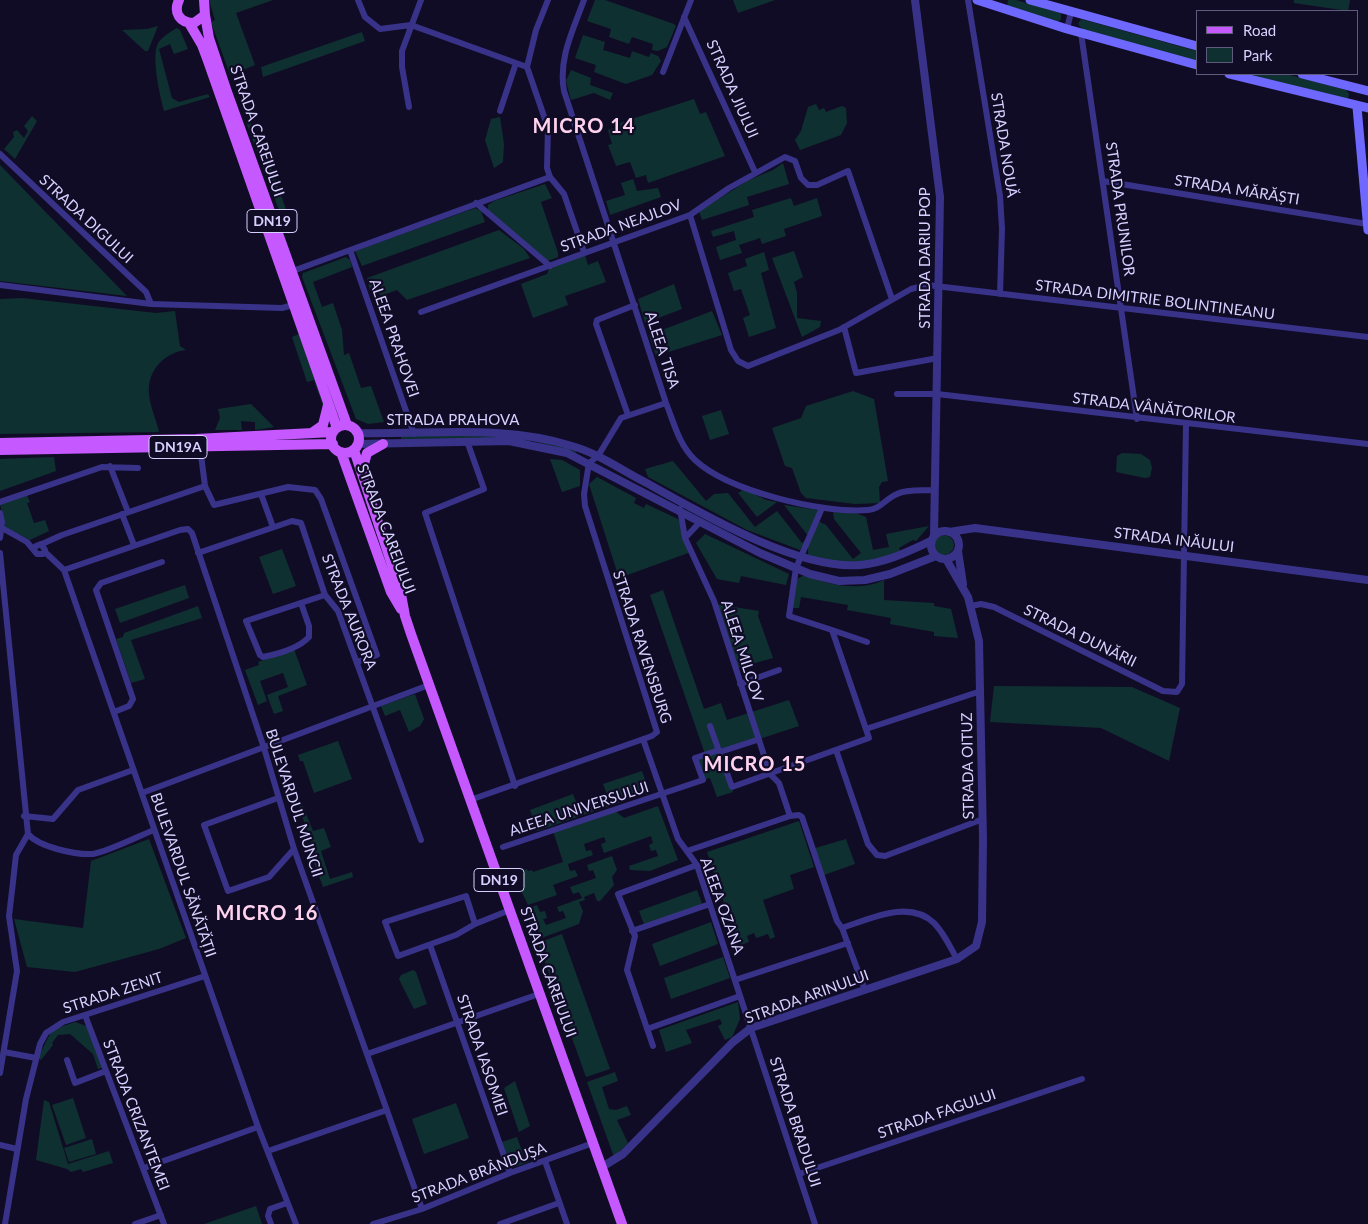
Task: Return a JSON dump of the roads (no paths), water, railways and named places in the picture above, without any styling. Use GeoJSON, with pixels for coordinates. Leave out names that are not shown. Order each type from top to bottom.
{"type":"FeatureCollection","features":[{"type":"Feature","properties":{"kind":"main road","name":"DN19"},"geometry":{"type":"LineString","coordinates":[[178,0],[176,8],[178,16],[189,23]]}},
{"type":"Feature","properties":{"kind":"main road","name":"DN19"},"geometry":{"type":"LineString","coordinates":[[204,0],[205,15]]}},
{"type":"Feature","properties":{"kind":"main road"},"geometry":{"type":"LineString","coordinates":[[977,0],[1067,29],[1196,65]]}},
{"type":"Feature","properties":{"kind":"main road"},"geometry":{"type":"LineString","coordinates":[[1030,0],[1196,46]]}},
{"type":"Feature","properties":{"kind":"main road"},"geometry":{"type":"LineString","coordinates":[[189,23],[198,22],[205,15]]}},
{"type":"Feature","properties":{"kind":"main road","name":"STRADA CAREIULUI"},"geometry":{"type":"LineString","coordinates":[[205,15],[209,38],[290,272],[339,429]]}},
{"type":"Feature","properties":{"kind":"main road","name":"STRADA CAREIULUI"},"geometry":{"type":"LineString","coordinates":[[189,23],[202,45],[293,305],[339,429]]}},
{"type":"Feature","properties":{"kind":"main road"},"geometry":{"type":"LineString","coordinates":[[1233,75],[1368,108]]}},
{"type":"Feature","properties":{"kind":"main road"},"geometry":{"type":"LineString","coordinates":[[1306,75],[1368,91]]}},
{"type":"Feature","properties":{"kind":"main road"},"geometry":{"type":"LineString","coordinates":[[1358,107],[1368,101]]}},
{"type":"Feature","properties":{"kind":"main road"},"geometry":{"type":"LineString","coordinates":[[1358,107],[1368,227]]}},
{"type":"Feature","properties":{"kind":"main road"},"geometry":{"type":"LineString","coordinates":[[1359,131],[1362,119],[1368,113]]}},
{"type":"Feature","properties":{"kind":"main road"},"geometry":{"type":"LineString","coordinates":[[312,433],[323,425],[328,402]]}},
{"type":"Feature","properties":{"kind":"main road","name":"DN19"},"geometry":{"type":"LineString","coordinates":[[337,448],[339,429]]}},
{"type":"Feature","properties":{"kind":"main road"},"geometry":{"type":"LineString","coordinates":[[339,429],[357,433]]}},
{"type":"Feature","properties":{"kind":"main road","name":"DN19A"},"geometry":{"type":"LineString","coordinates":[[0,450],[23,446],[312,433],[339,429]]}},
{"type":"Feature","properties":{"kind":"main road","name":"DN19"},"geometry":{"type":"LineString","coordinates":[[356,447],[357,433]]}},
{"type":"Feature","properties":{"kind":"main road","name":"DN19A"},"geometry":{"type":"LineString","coordinates":[[0,443],[23,446],[337,448]]}},
{"type":"Feature","properties":{"kind":"main road"},"geometry":{"type":"LineString","coordinates":[[361,474],[362,463],[368,452],[383,444]]}},
{"type":"Feature","properties":{"kind":"main road"},"geometry":{"type":"LineString","coordinates":[[337,448],[356,447]]}},
{"type":"Feature","properties":{"kind":"main road","name":"STRADA CAREIULUI"},"geometry":{"type":"LineString","coordinates":[[356,447],[361,474],[400,589],[405,616],[622,1224]]}},
{"type":"Feature","properties":{"kind":"main road","name":"STRADA CAREIULUI"},"geometry":{"type":"LineString","coordinates":[[337,448],[391,592],[405,616]]}},
{"type":"Feature","properties":{"kind":"street"},"geometry":{"type":"LineString","coordinates":[[358,0],[362,13],[380,29],[411,25],[528,67]]}},
{"type":"Feature","properties":{"kind":"street"},"geometry":{"type":"LineString","coordinates":[[409,106],[402,68],[402,51],[421,0]]}},
{"type":"Feature","properties":{"kind":"street"},"geometry":{"type":"LineString","coordinates":[[548,0],[536,30],[528,67],[548,128],[546,160],[550,177],[564,194],[584,252]]}},
{"type":"Feature","properties":{"kind":"street","name":"ALEEA TISA"},"geometry":{"type":"LineString","coordinates":[[584,0],[563,60],[562,78],[564,91],[666,403],[684,446],[695,460],[711,472],[767,496],[822,508],[874,509],[902,492],[934,490]]}},
{"type":"Feature","properties":{"kind":"street"},"geometry":{"type":"LineString","coordinates":[[662,72],[690,0]]}},
{"type":"Feature","properties":{"kind":"street","name":"STRADA DARIU POP"},"geometry":{"type":"LineString","coordinates":[[915,0],[940,197],[934,490],[936,518],[933,538]]}},
{"type":"Feature","properties":{"kind":"street","name":"STRADA NOUĂ"},"geometry":{"type":"LineString","coordinates":[[968,0],[1001,203],[1000,294]]}},
{"type":"Feature","properties":{"kind":"street"},"geometry":{"type":"LineString","coordinates":[[1067,29],[1071,12]]}},
{"type":"Feature","properties":{"kind":"street","name":"STRADA JIULUI"},"geometry":{"type":"LineString","coordinates":[[684,17],[755,172]]}},
{"type":"Feature","properties":{"kind":"street","name":"STRADA PRUNILOR"},"geometry":{"type":"LineString","coordinates":[[1081,33],[1136,419]]}},
{"type":"Feature","properties":{"kind":"street"},"geometry":{"type":"LineString","coordinates":[[500,111],[516,63]]}},
{"type":"Feature","properties":{"kind":"street","name":"STRADA DIGULUI"},"geometry":{"type":"LineString","coordinates":[[0,154],[146,292],[152,304]]}},
{"type":"Feature","properties":{"kind":"street","name":"STRADA NEAJLOV"},"geometry":{"type":"LineString","coordinates":[[421,312],[690,215],[755,172],[780,159],[790,157],[795,161],[805,183],[812,186],[848,171],[892,299]]}},
{"type":"Feature","properties":{"kind":"street"},"geometry":{"type":"LineString","coordinates":[[290,272],[550,177]]}},
{"type":"Feature","properties":{"kind":"street","name":"STRADA MĂRĂȘTI"},"geometry":{"type":"LineString","coordinates":[[1103,181],[1368,227]]}},
{"type":"Feature","properties":{"kind":"street","name":"STRADA NEAJLOV"},"geometry":{"type":"LineString","coordinates":[[476,203],[550,266]]}},
{"type":"Feature","properties":{"kind":"street","name":"STRADA DIMITRIE BOLINTINEANU"},"geometry":{"type":"LineString","coordinates":[[690,215],[732,350],[738,361],[748,366],[762,362],[844,327],[892,299],[919,286],[1368,337]]}},
{"type":"Feature","properties":{"kind":"street","name":"ALEEA PRAHOVEI"},"geometry":{"type":"LineString","coordinates":[[350,250],[414,434]]}},
{"type":"Feature","properties":{"kind":"street"},"geometry":{"type":"LineString","coordinates":[[0,285],[152,304],[282,308],[293,305]]}},
{"type":"Feature","properties":{"kind":"street","name":"ALEEA TISA"},"geometry":{"type":"LineString","coordinates":[[635,305],[598,320],[596,324],[628,415],[666,403]]}},
{"type":"Feature","properties":{"kind":"street"},"geometry":{"type":"LineString","coordinates":[[844,327],[856,373],[938,358]]}},
{"type":"Feature","properties":{"kind":"street","name":"STRADA VÂNĂTORILOR"},"geometry":{"type":"LineString","coordinates":[[897,394],[937,394],[1136,419],[1368,444]]}},
{"type":"Feature","properties":{"kind":"street"},"geometry":{"type":"LineString","coordinates":[[589,463],[598,456],[621,418],[628,415]]}},
{"type":"Feature","properties":{"kind":"street"},"geometry":{"type":"LineString","coordinates":[[1184,554],[1186,424]]}},
{"type":"Feature","properties":{"kind":"street","name":"STRADA PRAHOVA"},"geometry":{"type":"LineString","coordinates":[[357,433],[509,432],[572,446],[598,456],[682,503],[761,541],[802,557],[841,566],[885,561],[933,538]]}},
{"type":"Feature","properties":{"kind":"street"},"geometry":{"type":"LineString","coordinates":[[467,441],[484,489],[425,513],[515,786]]}},
{"type":"Feature","properties":{"kind":"street","name":"STRADA PRAHOVA"},"geometry":{"type":"LineString","coordinates":[[356,447],[383,444],[509,441],[567,453],[678,511],[796,568],[839,581],[865,580],[890,574],[936,556]]}},
{"type":"Feature","properties":{"kind":"street"},"geometry":{"type":"LineString","coordinates":[[200,447],[205,486],[214,505],[288,487],[315,490],[321,499],[377,655],[357,662]]}},
{"type":"Feature","properties":{"kind":"street","name":"STRADA RAVENSBURG"},"geometry":{"type":"LineString","coordinates":[[470,800],[515,786],[643,739],[655,734],[658,728],[620,620],[585,506],[584,494],[589,463]]}},
{"type":"Feature","properties":{"kind":"street"},"geometry":{"type":"LineString","coordinates":[[0,502],[85,472],[110,466],[138,468]]}},
{"type":"Feature","properties":{"kind":"street"},"geometry":{"type":"LineString","coordinates":[[110,466],[134,545]]}},
{"type":"Feature","properties":{"kind":"street"},"geometry":{"type":"LineString","coordinates":[[41,549],[50,541],[205,486]]}},
{"type":"Feature","properties":{"kind":"street"},"geometry":{"type":"LineString","coordinates":[[261,494],[273,527]]}},
{"type":"Feature","properties":{"kind":"street"},"geometry":{"type":"LineString","coordinates":[[678,511],[682,503]]}},
{"type":"Feature","properties":{"kind":"street"},"geometry":{"type":"LineString","coordinates":[[822,508],[796,568],[789,616],[868,642]]}},
{"type":"Feature","properties":{"kind":"street","name":"ALEEA MILCOV"},"geometry":{"type":"LineString","coordinates":[[678,511],[685,538],[714,602],[757,740],[770,774],[779,783],[790,816]]}},
{"type":"Feature","properties":{"kind":"street"},"geometry":{"type":"LineString","coordinates":[[0,513],[2,528],[0,538]]}},
{"type":"Feature","properties":{"kind":"street","name":"STRADA DARIU POP"},"geometry":{"type":"LineString","coordinates":[[936,518],[946,532]]}},
{"type":"Feature","properties":{"kind":"street","name":"STRADA AURORA"},"geometry":{"type":"LineString","coordinates":[[198,553],[292,521],[301,523],[325,595],[338,612],[357,662],[421,840]]}},
{"type":"Feature","properties":{"kind":"street"},"geometry":{"type":"LineString","coordinates":[[685,538],[700,522]]}},
{"type":"Feature","properties":{"kind":"street","name":"BULEVARDUL SĂNĂTĂȚII"},"geometry":{"type":"LineString","coordinates":[[2,528],[41,549],[64,570],[258,1126],[296,1224]]}},
{"type":"Feature","properties":{"kind":"street","name":"BULEVARDUL MUNCII"},"geometry":{"type":"LineString","coordinates":[[64,570],[185,528],[192,533],[264,748],[294,849],[422,1209]]}},
{"type":"Feature","properties":{"kind":"street"},"geometry":{"type":"LineString","coordinates":[[958,542],[975,528]]}},
{"type":"Feature","properties":{"kind":"street","name":"STRADA INĂULUI"},"geometry":{"type":"LineString","coordinates":[[946,532],[975,528],[1184,554],[1368,580]]}},
{"type":"Feature","properties":{"kind":"street"},"geometry":{"type":"LineString","coordinates":[[946,532],[953,534],[958,542],[958,551],[946,559],[936,556],[931,546],[933,538],[946,532]]}},
{"type":"Feature","properties":{"kind":"street","name":"STRADA OITUZ"},"geometry":{"type":"LineString","coordinates":[[958,551],[964,588]]}},
{"type":"Feature","properties":{"kind":"street"},"geometry":{"type":"LineString","coordinates":[[0,553],[24,816],[28,834],[34,841],[64,851],[93,854],[154,830]]}},
{"type":"Feature","properties":{"kind":"street","name":"STRADA DUNĂRII"},"geometry":{"type":"LineString","coordinates":[[971,606],[981,604],[994,607],[1163,691],[1177,692],[1182,684],[1184,554]]}},
{"type":"Feature","properties":{"kind":"street","name":"STRADA OITUZ"},"geometry":{"type":"LineString","coordinates":[[946,559],[964,588],[971,606],[979,641],[983,819],[982,922],[976,946]]}},
{"type":"Feature","properties":{"kind":"street"},"geometry":{"type":"LineString","coordinates":[[114,712],[129,706],[133,699],[96,590],[101,583],[162,562]]}},
{"type":"Feature","properties":{"kind":"street"},"geometry":{"type":"LineString","coordinates":[[301,603],[309,626],[309,637],[302,644],[264,657],[260,655],[246,620],[325,595]]}},
{"type":"Feature","properties":{"kind":"street"},"geometry":{"type":"LineString","coordinates":[[710,726],[732,787],[869,738],[832,630]]}},
{"type":"Feature","properties":{"kind":"street"},"geometry":{"type":"LineString","coordinates":[[740,684],[779,670]]}},
{"type":"Feature","properties":{"kind":"street"},"geometry":{"type":"LineString","coordinates":[[142,793],[429,685]]}},
{"type":"Feature","properties":{"kind":"street"},"geometry":{"type":"LineString","coordinates":[[866,729],[981,691]]}},
{"type":"Feature","properties":{"kind":"street","name":"ALEEA OZANA"},"geometry":{"type":"LineString","coordinates":[[643,739],[678,839],[697,865],[751,1028]]}},
{"type":"Feature","properties":{"kind":"street"},"geometry":{"type":"LineString","coordinates":[[720,751],[757,740]]}},
{"type":"Feature","properties":{"kind":"street"},"geometry":{"type":"LineString","coordinates":[[836,750],[868,844],[877,855],[884,856],[893,853],[983,819]]}},
{"type":"Feature","properties":{"kind":"street","name":"ALEEA UNIVERSULUI"},"geometry":{"type":"LineString","coordinates":[[503,847],[703,780],[695,758],[720,751]]}},
{"type":"Feature","properties":{"kind":"street"},"geometry":{"type":"LineString","coordinates":[[24,816],[53,819],[78,790],[133,770]]}},
{"type":"Feature","properties":{"kind":"street"},"geometry":{"type":"LineString","coordinates":[[278,798],[204,825],[228,891],[269,877],[294,849]]}},
{"type":"Feature","properties":{"kind":"street"},"geometry":{"type":"LineString","coordinates":[[688,851],[790,816],[799,815],[802,818],[837,921],[842,928],[865,990]]}},
{"type":"Feature","properties":{"kind":"street"},"geometry":{"type":"LineString","coordinates":[[0,1073],[17,971],[9,916],[16,855],[28,834]]}},
{"type":"Feature","properties":{"kind":"street"},"geometry":{"type":"LineString","coordinates":[[653,1046],[627,970],[634,936],[618,894],[697,865]]}},
{"type":"Feature","properties":{"kind":"street"},"geometry":{"type":"LineString","coordinates":[[474,924],[466,896],[385,922],[398,956],[430,945],[474,924],[510,910]]}},
{"type":"Feature","properties":{"kind":"street"},"geometry":{"type":"LineString","coordinates":[[632,931],[710,904]]}},
{"type":"Feature","properties":{"kind":"street"},"geometry":{"type":"LineString","coordinates":[[842,928],[893,912],[920,914],[933,921],[957,959]]}},
{"type":"Feature","properties":{"kind":"street"},"geometry":{"type":"LineString","coordinates":[[735,980],[848,943]]}},
{"type":"Feature","properties":{"kind":"street","name":"STRADA IASOMIEI"},"geometry":{"type":"LineString","coordinates":[[430,945],[510,1172]]}},
{"type":"Feature","properties":{"kind":"street","name":"STRADA ARINULUI"},"geometry":{"type":"LineString","coordinates":[[602,1167],[623,1154],[733,1042],[751,1028],[957,959],[976,946]]}},
{"type":"Feature","properties":{"kind":"street","name":"STRADA ZENIT"},"geometry":{"type":"LineString","coordinates":[[5,1224],[17,1149],[36,1058],[40,1044],[52,1027],[205,976]]}},
{"type":"Feature","properties":{"kind":"street"},"geometry":{"type":"LineString","coordinates":[[367,1054],[539,994]]}},
{"type":"Feature","properties":{"kind":"street"},"geometry":{"type":"LineString","coordinates":[[648,1030],[740,996]]}},
{"type":"Feature","properties":{"kind":"street","name":"STRADA CRIZANTEMEI"},"geometry":{"type":"LineString","coordinates":[[85,1016],[164,1224]]}},
{"type":"Feature","properties":{"kind":"street","name":"STRADA BRADULUI"},"geometry":{"type":"LineString","coordinates":[[751,1028],[815,1224]]}},
{"type":"Feature","properties":{"kind":"street"},"geometry":{"type":"LineString","coordinates":[[4,1052],[36,1058]]}},
{"type":"Feature","properties":{"kind":"street"},"geometry":{"type":"LineString","coordinates":[[67,1060],[75,1083],[106,1072]]}},
{"type":"Feature","properties":{"kind":"street","name":"STRADA FAGULUI"},"geometry":{"type":"LineString","coordinates":[[799,1174],[1082,1079]]}},
{"type":"Feature","properties":{"kind":"street"},"geometry":{"type":"LineString","coordinates":[[268,1151],[387,1110]]}},
{"type":"Feature","properties":{"kind":"street"},"geometry":{"type":"LineString","coordinates":[[144,1168],[258,1126]]}},
{"type":"Feature","properties":{"kind":"street","name":"STRADA BRÂNDUȘA"},"geometry":{"type":"LineString","coordinates":[[373,1224],[422,1209],[510,1172],[593,1143]]}},
{"type":"Feature","properties":{"kind":"street"},"geometry":{"type":"LineString","coordinates":[[0,1146],[17,1149]]}},
{"type":"Feature","properties":{"kind":"street"},"geometry":{"type":"LineString","coordinates":[[545,1161],[566,1224]]}},
{"type":"Feature","properties":{"kind":"street"},"geometry":{"type":"LineString","coordinates":[[271,1224],[268,1216],[270,1209],[288,1203]]}},
{"type":"Feature","properties":{"kind":"street"},"geometry":{"type":"LineString","coordinates":[[500,1224],[559,1203]]}},
{"type":"Feature","properties":{"kind":"street"},"geometry":{"type":"LineString","coordinates":[[135,1224],[161,1215]]}},
{"type":"Feature","properties":{"kind":"district","name":"MICRO 14"},"geometry":{"type":"Point","coordinates":[584,127]}},
{"type":"Feature","properties":{"kind":"district","name":"MICRO 15"},"geometry":{"type":"Point","coordinates":[755,765]}},
{"type":"Feature","properties":{"kind":"district","name":"MICRO 16"},"geometry":{"type":"Point","coordinates":[267,914]}}]}
